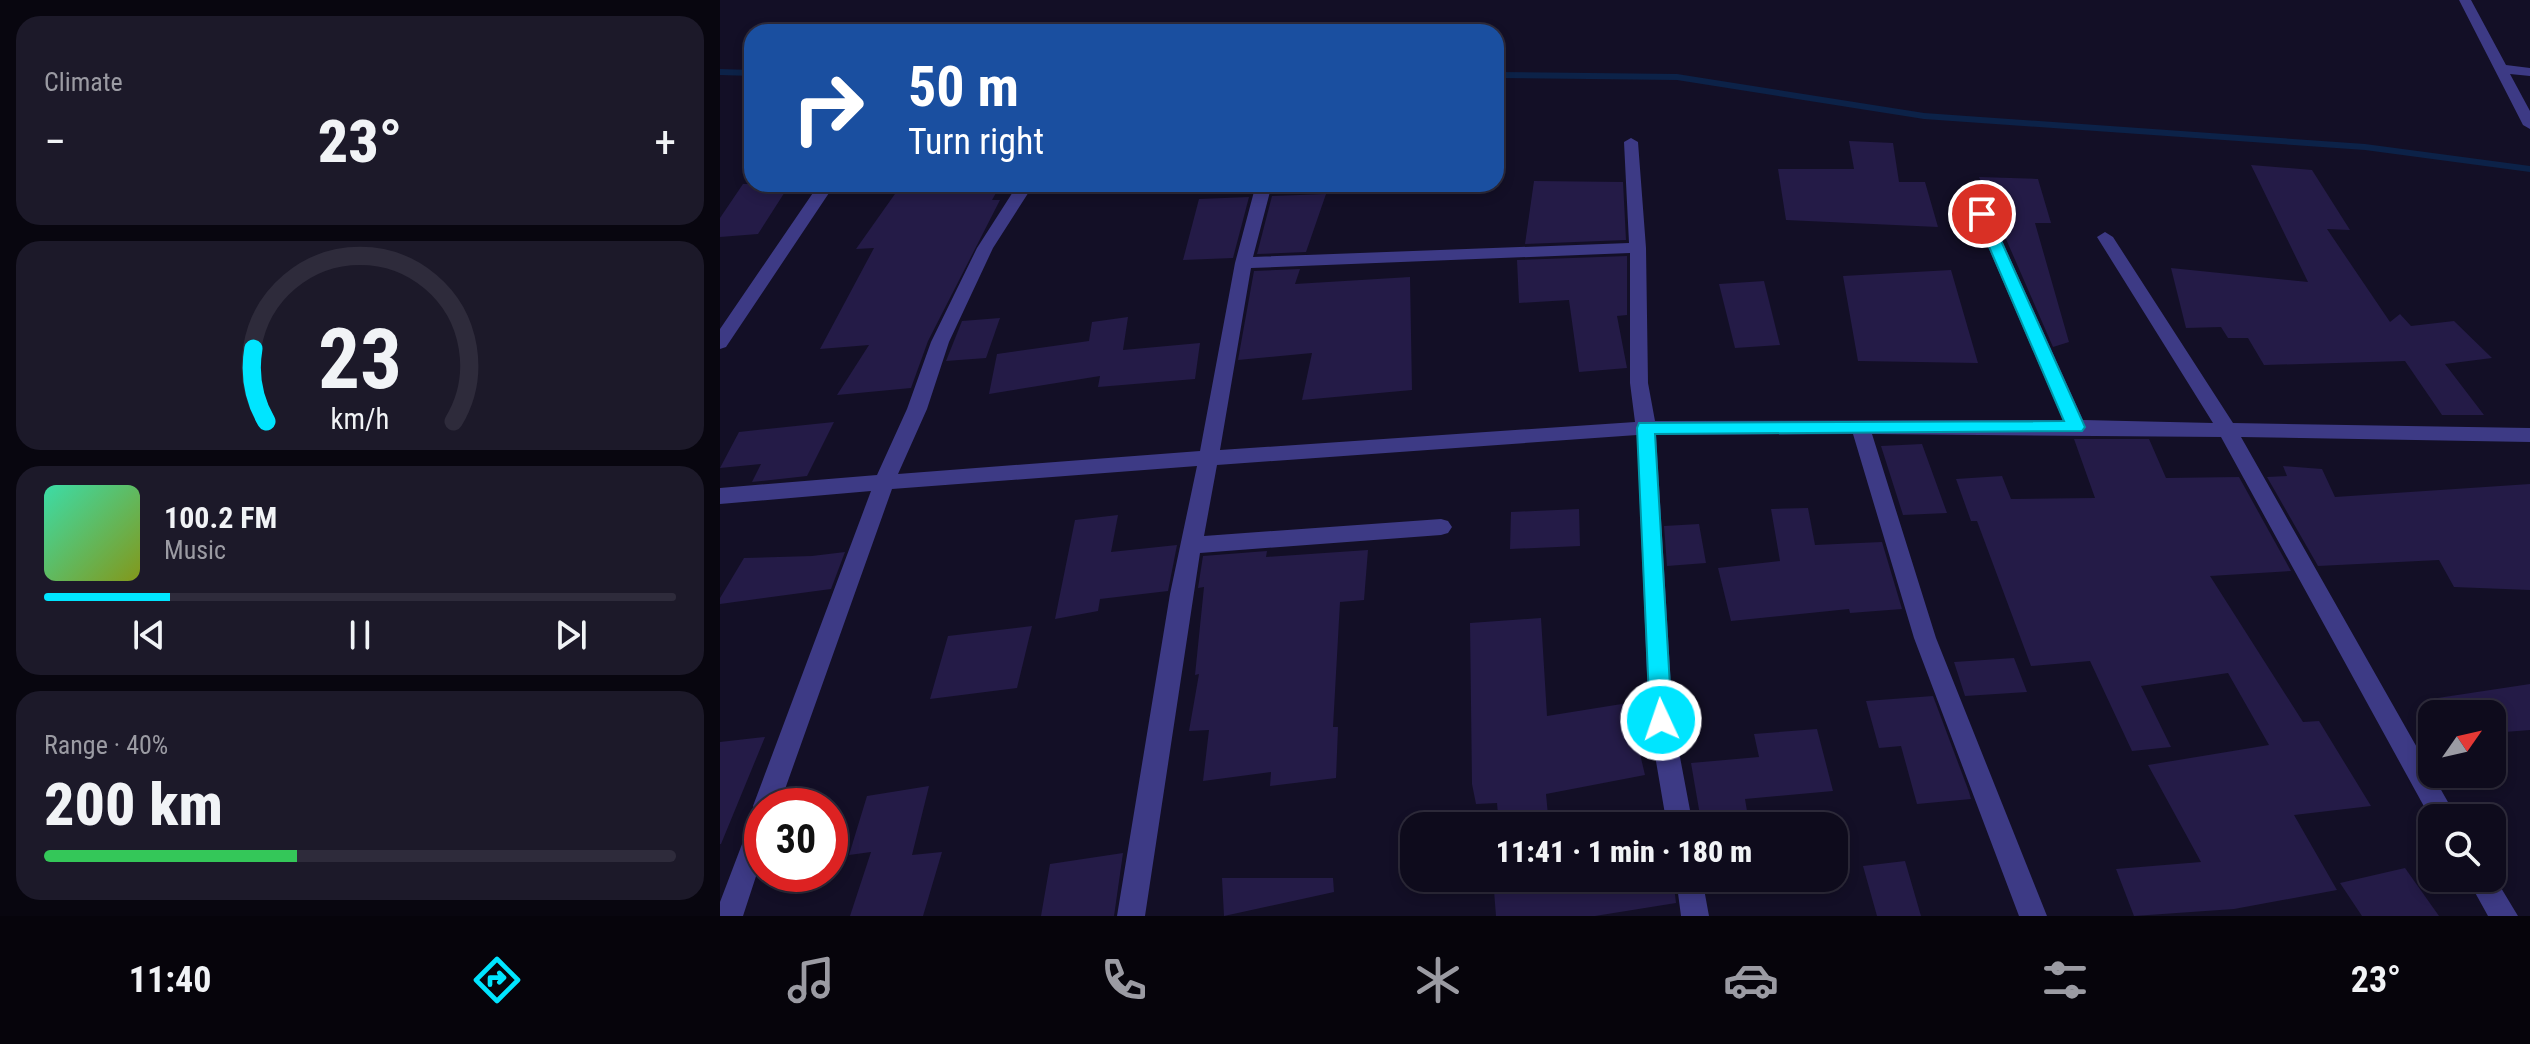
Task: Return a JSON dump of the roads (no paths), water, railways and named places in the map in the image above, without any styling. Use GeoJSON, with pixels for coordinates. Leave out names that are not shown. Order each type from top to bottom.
{"type":"FeatureCollection","features":[{"type":"Feature","properties":{"kind":"street"},"geometry":{"type":"LineString","coordinates":[[2465,0],[2530,125]]}},
{"type":"Feature","properties":{"kind":"street"},"geometry":{"type":"LineString","coordinates":[[2502,69],[2530,72]]}},
{"type":"Feature","properties":{"kind":"street"},"geometry":{"type":"LineString","coordinates":[[1631,142],[1638,248],[1639,383],[1646,428],[1661,720],[1677,812]]}},
{"type":"Feature","properties":{"kind":"street"},"geometry":{"type":"LineString","coordinates":[[720,343],[822,192]]}},
{"type":"Feature","properties":{"kind":"street"},"geometry":{"type":"LineString","coordinates":[[773,788],[884,483],[917,409],[940,342],[985,248],[1021,192]]}},
{"type":"Feature","properties":{"kind":"street"},"geometry":{"type":"LineString","coordinates":[[1131,916],[1191,545],[1243,263],[1262,192]]}},
{"type":"Feature","properties":{"kind":"street"},"geometry":{"type":"LineString","coordinates":[[1982,214],[2076,427]]}},
{"type":"Feature","properties":{"kind":"street"},"geometry":{"type":"LineString","coordinates":[[2105,237],[2228,431],[2436,804]]}},
{"type":"Feature","properties":{"kind":"street"},"geometry":{"type":"LineString","coordinates":[[1243,263],[1469,252],[1638,248]]}},
{"type":"Feature","properties":{"kind":"street"},"geometry":{"type":"LineString","coordinates":[[1860,426],[1925,638],[2033,916]]}},
{"type":"Feature","properties":{"kind":"street"},"geometry":{"type":"LineString","coordinates":[[720,496],[1646,428],[2076,427],[2530,435]]}},
{"type":"Feature","properties":{"kind":"street"},"geometry":{"type":"LineString","coordinates":[[1191,545],[1441,527]]}},
{"type":"Feature","properties":{"kind":"street"},"geometry":{"type":"LineString","coordinates":[[729,916],[744,872]]}},
{"type":"Feature","properties":{"kind":"street"},"geometry":{"type":"LineString","coordinates":[[1691,892],[1695,916]]}},
{"type":"Feature","properties":{"kind":"street"},"geometry":{"type":"LineString","coordinates":[[2489,892],[2504,916]]}},
{"type":"Feature","properties":{"kind":"waterway"},"geometry":{"type":"LineString","coordinates":[[720,72],[744,73]]}},
{"type":"Feature","properties":{"kind":"waterway"},"geometry":{"type":"LineString","coordinates":[[1504,75],[1677,77],[1924,116],[2365,147],[2530,169]]}}]}
